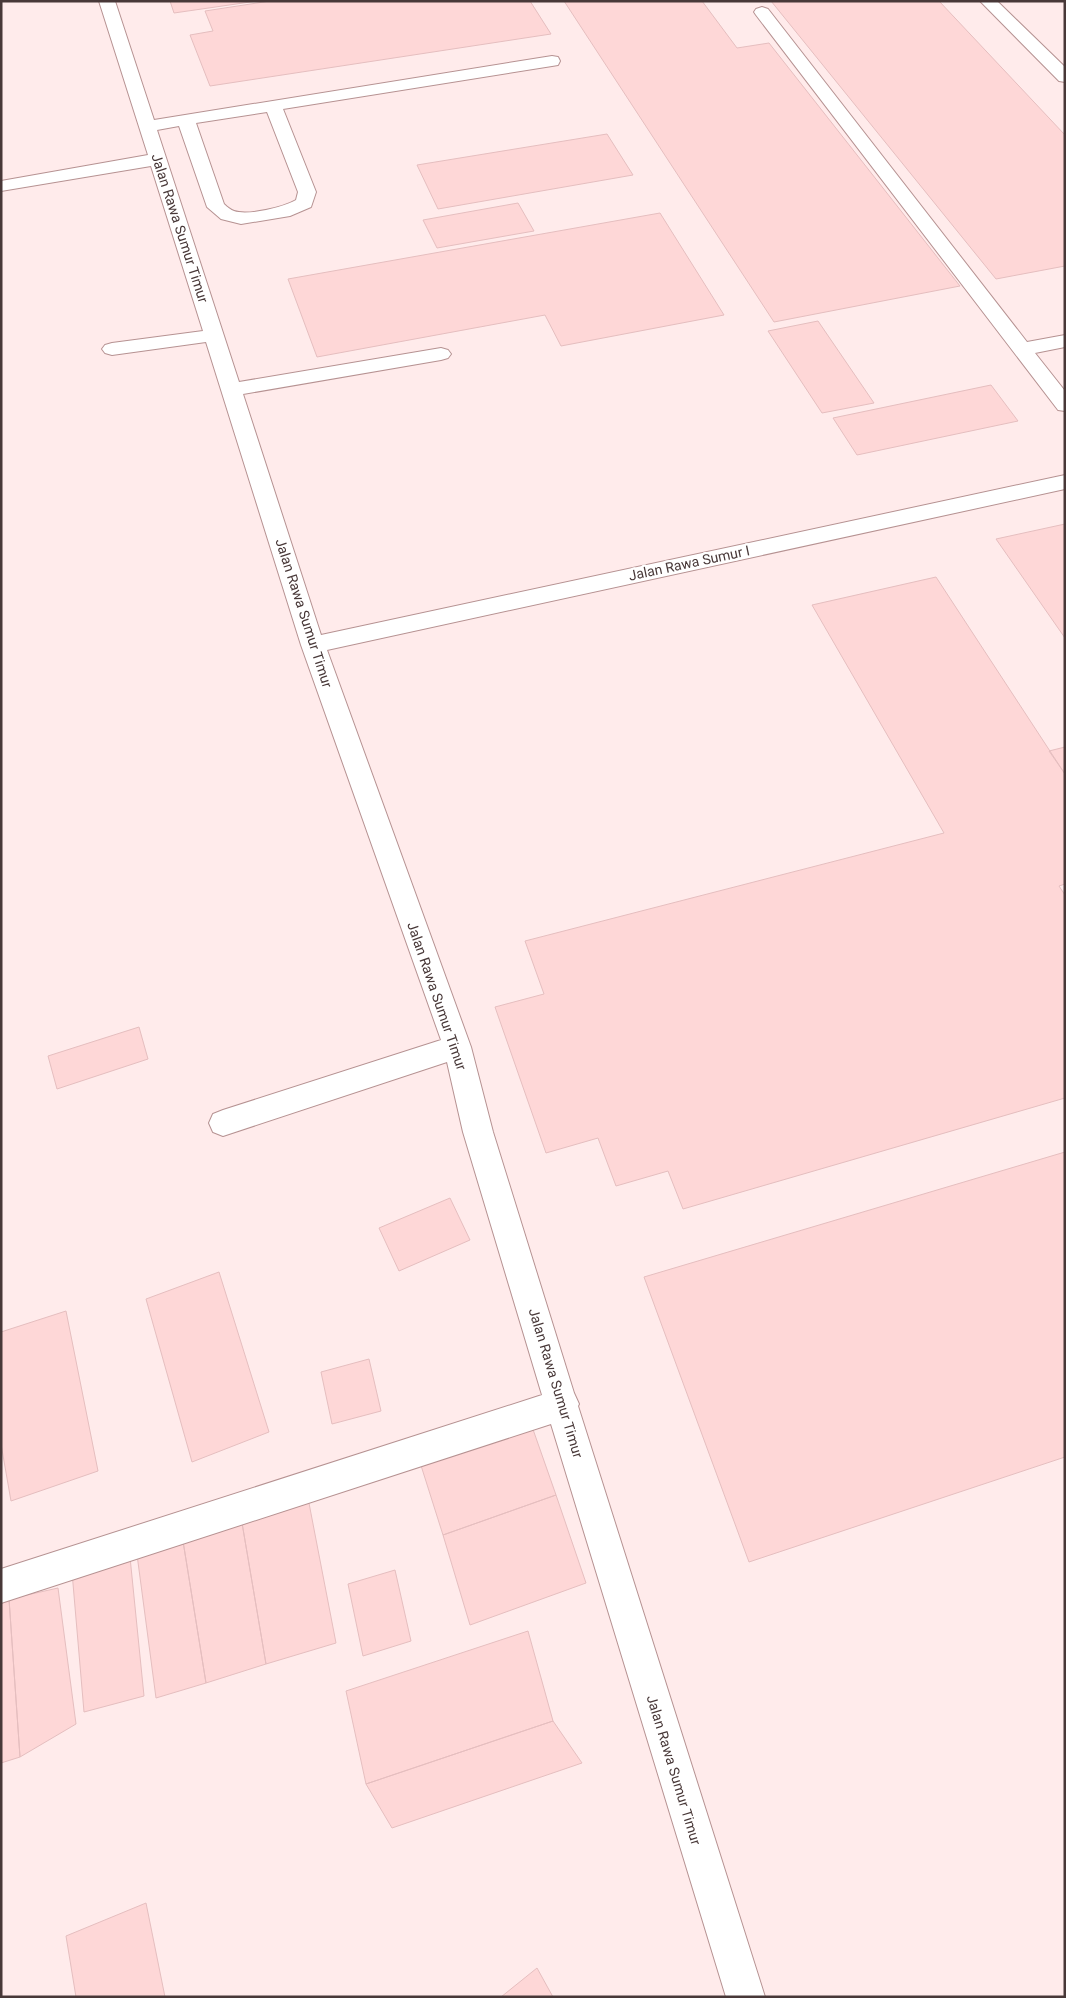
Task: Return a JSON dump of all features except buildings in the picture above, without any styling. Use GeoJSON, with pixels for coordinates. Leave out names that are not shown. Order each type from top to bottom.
{"type":"FeatureCollection","features":[{"type":"Feature","properties":{"kind":"street","name":"Jalan Rawa Sumur Timur"},"geometry":{"type":"LineString","coordinates":[[107,1],[313,645],[457,1047],[478,1132],[563,1404],[647,1684],[746,1997]]}},
{"type":"Feature","properties":{"kind":"street"},"geometry":{"type":"LineString","coordinates":[[988,1],[1065,77]]}},
{"type":"Feature","properties":{"kind":"street"},"geometry":{"type":"LineString","coordinates":[[762,12],[1065,405]]}},
{"type":"Feature","properties":{"kind":"street"},"geometry":{"type":"LineString","coordinates":[[148,126],[552,61]]}},
{"type":"Feature","properties":{"kind":"street"},"geometry":{"type":"LineString","coordinates":[[186,120],[216,207],[227,215],[241,218],[290,211],[304,203],[307,192],[273,106]]}},
{"type":"Feature","properties":{"kind":"street"},"geometry":{"type":"LineString","coordinates":[[1,186],[158,159]]}},
{"type":"Feature","properties":{"kind":"street"},"geometry":{"type":"LineString","coordinates":[[112,349],[215,335]]}},
{"type":"Feature","properties":{"kind":"street"},"geometry":{"type":"LineString","coordinates":[[1022,349],[1065,341]]}},
{"type":"Feature","properties":{"kind":"street"},"geometry":{"type":"LineString","coordinates":[[232,390],[441,354]]}},
{"type":"Feature","properties":{"kind":"street","name":"Jalan Rawa Sumur I"},"geometry":{"type":"LineString","coordinates":[[313,645],[1065,482]]}},
{"type":"Feature","properties":{"kind":"street"},"geometry":{"type":"LineString","coordinates":[[223,1123],[457,1047]]}},
{"type":"Feature","properties":{"kind":"street"},"geometry":{"type":"LineString","coordinates":[[1,1586],[563,1404]]}},
{"type":"Feature","properties":{"kind":"shaded area"},"geometry":{"type":"Polygon","coordinates":[[[1,1],[1065,1],[1065,1997],[1,1997],[1,1]]]}}]}
